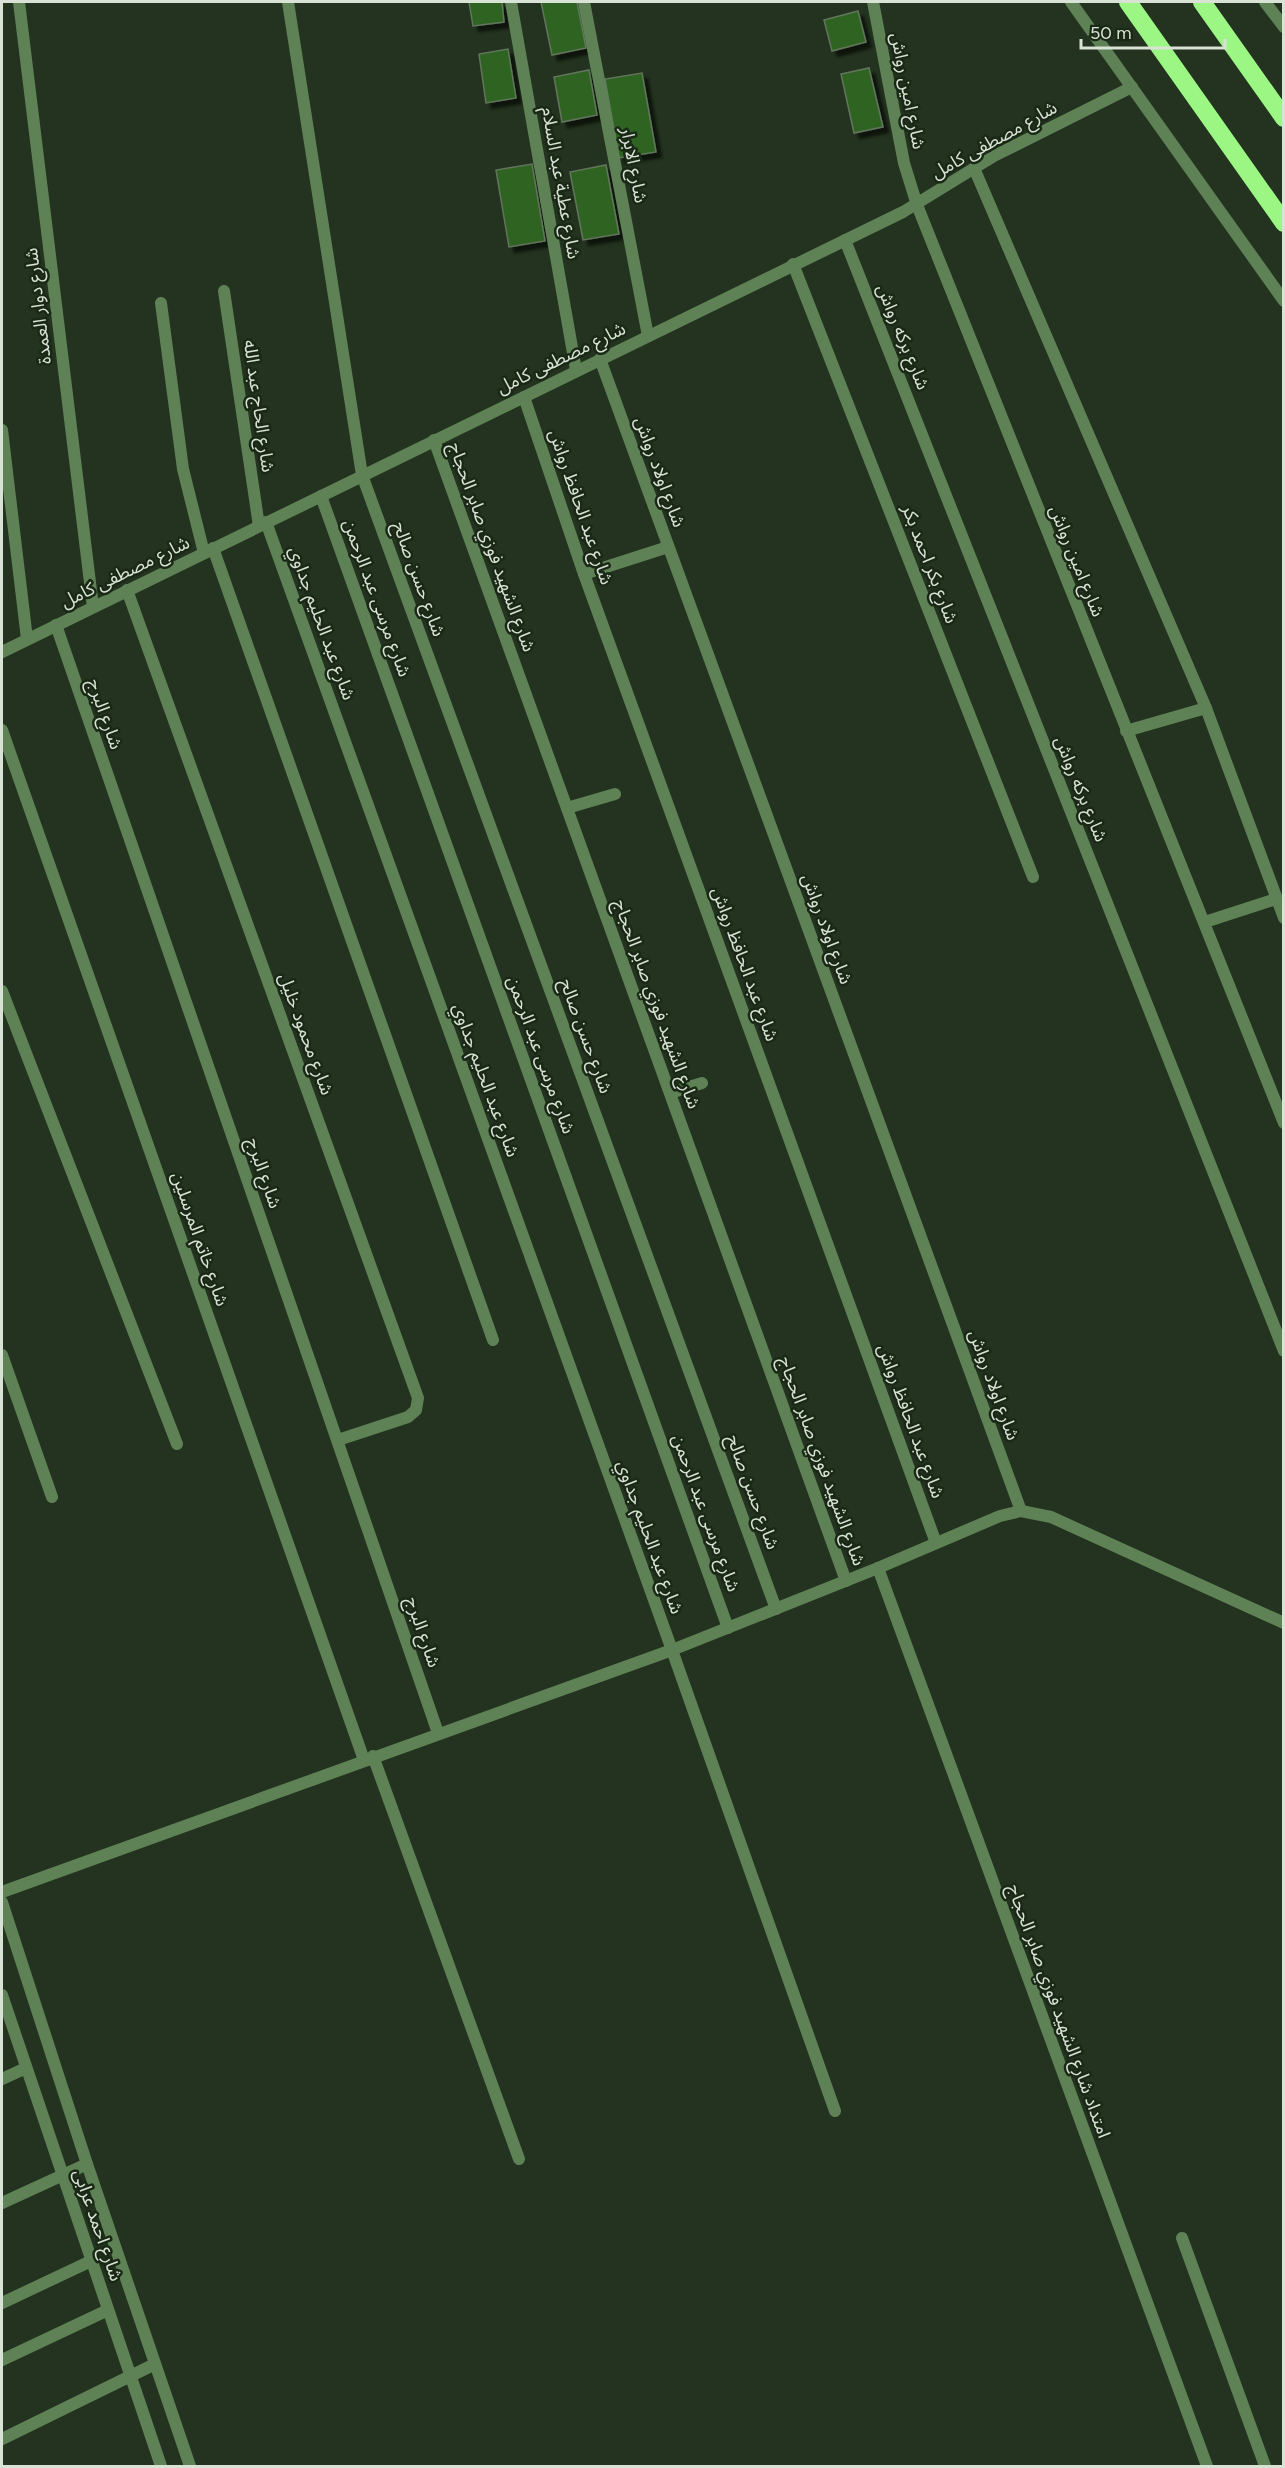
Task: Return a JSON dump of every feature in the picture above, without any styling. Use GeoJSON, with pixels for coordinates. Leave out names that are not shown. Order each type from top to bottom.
{"type":"FeatureCollection","features":[{"type":"Feature","properties":{"kind":"highway"},"geometry":{"type":"LineString","coordinates":[[1128,2],[1284,223]]}},
{"type":"Feature","properties":{"kind":"highway"},"geometry":{"type":"LineString","coordinates":[[1202,2],[1284,118]]}},
{"type":"Feature","properties":{"kind":"street","name":"شارع دوار العمدة"},"geometry":{"type":"LineString","coordinates":[[19,2],[93,607]]}},
{"type":"Feature","properties":{"kind":"street","name":"شارع حسن صالح"},"geometry":{"type":"LineString","coordinates":[[288,2],[362,475],[776,1609]]}},
{"type":"Feature","properties":{"kind":"street","name":"شارع عطية عبد السلام"},"geometry":{"type":"LineString","coordinates":[[511,2],[576,370]]}},
{"type":"Feature","properties":{"kind":"street","name":"شارع الابرار"},"geometry":{"type":"LineString","coordinates":[[584,2],[648,336]]}},
{"type":"Feature","properties":{"kind":"street","name":"شارع امين رواش"},"geometry":{"type":"LineString","coordinates":[[873,2],[904,163],[917,205],[1284,1123]]}},
{"type":"Feature","properties":{"kind":"street"},"geometry":{"type":"LineString","coordinates":[[1071,2],[1284,301]]}},
{"type":"Feature","properties":{"kind":"street"},"geometry":{"type":"LineString","coordinates":[[1265,2],[1282,21]]}},
{"type":"Feature","properties":{"kind":"street","name":"شارع مصطفى كامل"},"geometry":{"type":"LineString","coordinates":[[2,652],[917,205],[974,168],[1132,87]]}},
{"type":"Feature","properties":{"kind":"street"},"geometry":{"type":"LineString","coordinates":[[974,168],[1206,708],[1284,918]]}},
{"type":"Feature","properties":{"kind":"street","name":"شارع بركه رواش"},"geometry":{"type":"LineString","coordinates":[[845,240],[1284,1351]]}},
{"type":"Feature","properties":{"kind":"street","name":"شارع بكر احمد بكر"},"geometry":{"type":"LineString","coordinates":[[793,264],[1033,877]]}},
{"type":"Feature","properties":{"kind":"street","name":"شارع الحاج عبد الله"},"geometry":{"type":"LineString","coordinates":[[224,291],[262,524]]}},
{"type":"Feature","properties":{"kind":"street"},"geometry":{"type":"LineString","coordinates":[[161,303],[183,469],[209,551],[493,1340]]}},
{"type":"Feature","properties":{"kind":"street","name":"شارع اولاد رواش"},"geometry":{"type":"LineString","coordinates":[[600,359],[1021,1511]]}},
{"type":"Feature","properties":{"kind":"street","name":"شارع عبد الحافظ رواش"},"geometry":{"type":"LineString","coordinates":[[524,397],[584,574],[936,1543]]}},
{"type":"Feature","properties":{"kind":"street"},"geometry":{"type":"LineString","coordinates":[[2,430],[27,639]]}},
{"type":"Feature","properties":{"kind":"street","name":"شارع الشهيد فوزي صابر الحجاج"},"geometry":{"type":"LineString","coordinates":[[434,440],[846,1581]]}},
{"type":"Feature","properties":{"kind":"street","name":"شارع مرسى عبد الرحمن"},"geometry":{"type":"LineString","coordinates":[[321,496],[728,1628]]}},
{"type":"Feature","properties":{"kind":"street","name":"شارع عبد الحليم جداوي"},"geometry":{"type":"LineString","coordinates":[[262,524],[672,1650],[835,2111]]}},
{"type":"Feature","properties":{"kind":"street"},"geometry":{"type":"LineString","coordinates":[[584,574],[669,547]]}},
{"type":"Feature","properties":{"kind":"street","name":"شارع محمود خليل"},"geometry":{"type":"LineString","coordinates":[[127,590],[418,1398],[416,1410],[408,1417],[338,1440]]}},
{"type":"Feature","properties":{"kind":"street","name":"شارع البرج"},"geometry":{"type":"LineString","coordinates":[[56,625],[438,1732]]}},
{"type":"Feature","properties":{"kind":"street"},"geometry":{"type":"LineString","coordinates":[[1126,731],[1206,708]]}},
{"type":"Feature","properties":{"kind":"street","name":"شارع خاتم المرسلين"},"geometry":{"type":"LineString","coordinates":[[2,730],[369,1758],[519,2159]]}},
{"type":"Feature","properties":{"kind":"street"},"geometry":{"type":"LineString","coordinates":[[567,808],[615,794]]}},
{"type":"Feature","properties":{"kind":"street"},"geometry":{"type":"LineString","coordinates":[[1205,922],[1276,899]]}},
{"type":"Feature","properties":{"kind":"street"},"geometry":{"type":"LineString","coordinates":[[2,991],[177,1444]]}},
{"type":"Feature","properties":{"kind":"street"},"geometry":{"type":"LineString","coordinates":[[670,1094],[702,1083]]}},
{"type":"Feature","properties":{"kind":"street"},"geometry":{"type":"LineString","coordinates":[[2,1355],[52,1497]]}},
{"type":"Feature","properties":{"kind":"street"},"geometry":{"type":"LineString","coordinates":[[2,1892],[438,1732],[672,1650],[878,1568],[1000,1515],[1021,1511],[1036,1512],[1058,1520],[1284,1623]]}},
{"type":"Feature","properties":{"kind":"street","name":"امتداد شارع الشهيد فوزي صابر الحجاج"},"geometry":{"type":"LineString","coordinates":[[878,1568],[1207,2466]]}},
{"type":"Feature","properties":{"kind":"street"},"geometry":{"type":"LineString","coordinates":[[2,1902],[87,2164],[190,2466]]}},
{"type":"Feature","properties":{"kind":"street","name":"شارع احمد عرابى"},"geometry":{"type":"LineString","coordinates":[[2,1995],[5,2020],[26,2068],[160,2466]]}},
{"type":"Feature","properties":{"kind":"street"},"geometry":{"type":"LineString","coordinates":[[2,2079],[26,2068]]}},
{"type":"Feature","properties":{"kind":"street"},"geometry":{"type":"LineString","coordinates":[[2,2203],[87,2164]]}},
{"type":"Feature","properties":{"kind":"street"},"geometry":{"type":"LineString","coordinates":[[1182,2238],[1265,2466]]}},
{"type":"Feature","properties":{"kind":"street"},"geometry":{"type":"LineString","coordinates":[[2,2303],[91,2261]]}},
{"type":"Feature","properties":{"kind":"street"},"geometry":{"type":"LineString","coordinates":[[2,2360],[108,2310]]}},
{"type":"Feature","properties":{"kind":"street"},"geometry":{"type":"LineString","coordinates":[[2,2439],[154,2364]]}},
{"type":"Feature","properties":{"kind":"building"},"geometry":{"type":"Polygon","coordinates":[[[469,2],[502,2],[504,22],[473,26],[469,2]]]}},
{"type":"Feature","properties":{"kind":"building"},"geometry":{"type":"Polygon","coordinates":[[[541,2],[577,2],[586,48],[552,55],[541,2]]]}},
{"type":"Feature","properties":{"kind":"building"},"geometry":{"type":"Polygon","coordinates":[[[858,11],[866,42],[832,51],[824,20],[858,11]]]}},
{"type":"Feature","properties":{"kind":"building"},"geometry":{"type":"Polygon","coordinates":[[[508,49],[516,98],[486,103],[479,54],[508,49]]]}},
{"type":"Feature","properties":{"kind":"building"},"geometry":{"type":"Polygon","coordinates":[[[869,68],[883,127],[854,133],[841,74],[869,68]]]}},
{"type":"Feature","properties":{"kind":"building"},"geometry":{"type":"Polygon","coordinates":[[[589,70],[597,115],[562,122],[554,77],[589,70]]]}},
{"type":"Feature","properties":{"kind":"building"},"geometry":{"type":"Polygon","coordinates":[[[642,73],[656,152],[619,158],[605,79],[642,73]]]}},
{"type":"Feature","properties":{"kind":"building"},"geometry":{"type":"Polygon","coordinates":[[[532,164],[545,241],[509,247],[496,170],[532,164]]]}},
{"type":"Feature","properties":{"kind":"building"},"geometry":{"type":"Polygon","coordinates":[[[606,165],[619,234],[583,240],[570,172],[606,165]]]}}]}
